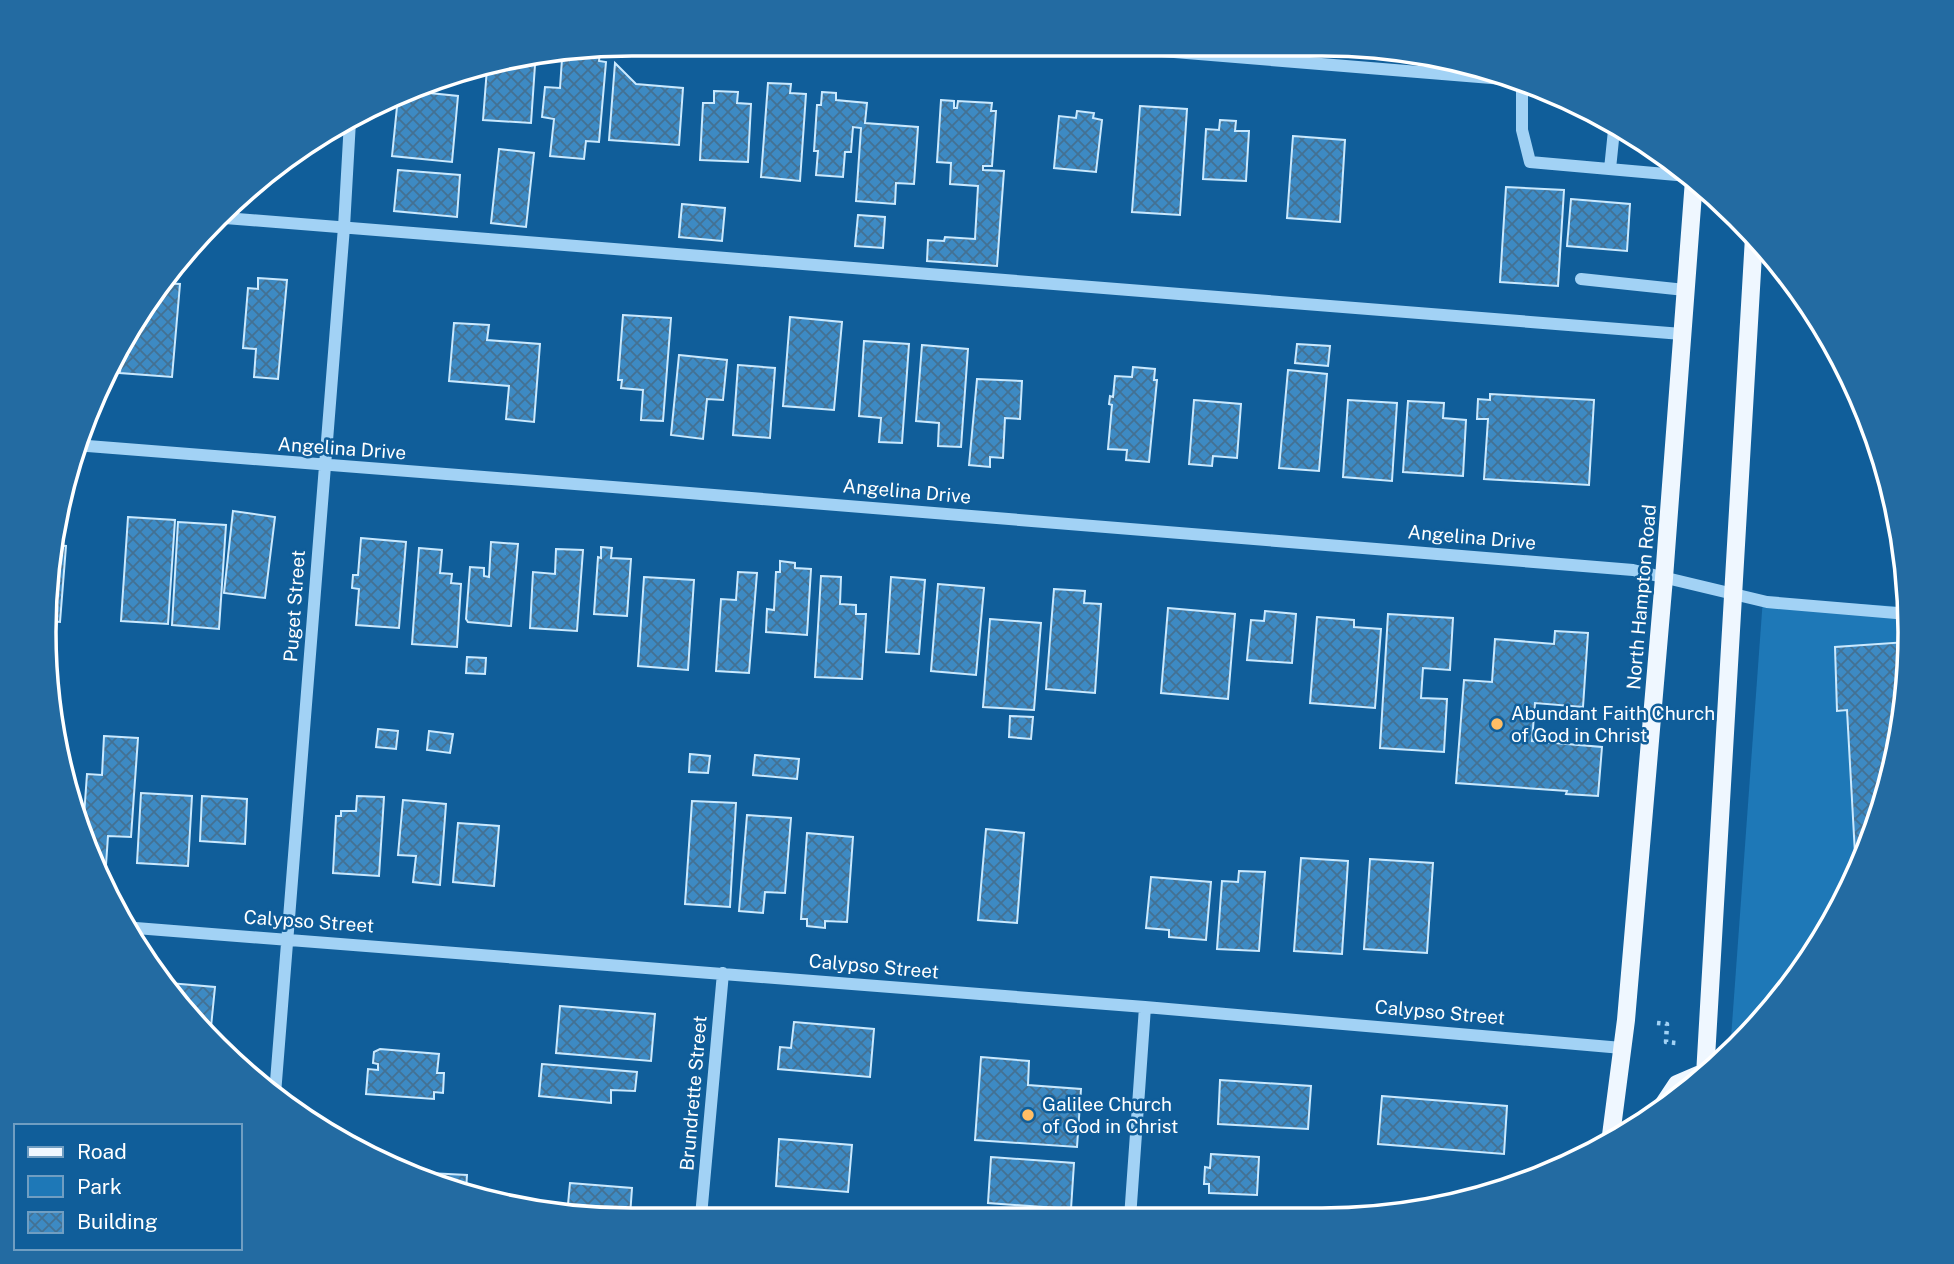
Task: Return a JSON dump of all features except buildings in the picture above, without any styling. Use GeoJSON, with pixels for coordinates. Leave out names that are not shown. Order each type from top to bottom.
{"type":"FeatureCollection","features":[{"type":"Feature","properties":{"kind":"main road","name":"North Hampton Road"},"geometry":{"type":"LineString","coordinates":[[1611,1131],[1622,1048],[1664,578],[1693,192]]}},
{"type":"Feature","properties":{"kind":"main road"},"geometry":{"type":"LineString","coordinates":[[1707,1060],[1753,250]]}},
{"type":"Feature","properties":{"kind":"street"},"geometry":{"type":"LineString","coordinates":[[1224,56],[1472,76]]}},
{"type":"Feature","properties":{"kind":"street"},"geometry":{"type":"LineString","coordinates":[[1522,93],[1522,130],[1530,162],[1672,175]]}},
{"type":"Feature","properties":{"kind":"street","name":"Puget Street"},"geometry":{"type":"LineString","coordinates":[[276,1085],[349,130]]}},
{"type":"Feature","properties":{"kind":"street"},"geometry":{"type":"LineString","coordinates":[[1610,169],[1613,135]]}},
{"type":"Feature","properties":{"kind":"street"},"geometry":{"type":"LineString","coordinates":[[232,219],[1682,334]]}},
{"type":"Feature","properties":{"kind":"street"},"geometry":{"type":"LineString","coordinates":[[1581,279],[1685,290]]}},
{"type":"Feature","properties":{"kind":"street","name":"Angelina Drive"},"geometry":{"type":"LineString","coordinates":[[87,447],[1619,569],[1767,601],[1898,613]]}},
{"type":"Feature","properties":{"kind":"street","name":"Calypso Street"},"geometry":{"type":"LineString","coordinates":[[138,928],[1145,1007],[1622,1048]]}},
{"type":"Feature","properties":{"kind":"street","name":"Brundrette Street"},"geometry":{"type":"LineString","coordinates":[[702,1208],[723,973]]}},
{"type":"Feature","properties":{"kind":"street"},"geometry":{"type":"LineString","coordinates":[[1131,1208],[1145,1007]]}},
{"type":"Feature","properties":{"kind":"path"},"geometry":{"type":"LineString","coordinates":[[1657,1023],[1667,1024],[1666,1042],[1676,1043]]}},
{"type":"Feature","properties":{"kind":"green space"},"geometry":{"type":"Polygon","coordinates":[[[1763,598],[1897,606],[1897,670],[1887,744],[1867,817],[1854,852],[1839,887],[1801,952],[1779,983],[1731,1037],[1763,598]]]}},
{"type":"Feature","properties":{"kind":"place","name":"Abundant Faith Church of God in Christ"},"geometry":{"type":"Point","coordinates":[1497,724]}},
{"type":"Feature","properties":{"kind":"place","name":"Galilee Church of God in Christ"},"geometry":{"type":"Point","coordinates":[1028,1115]}}]}
